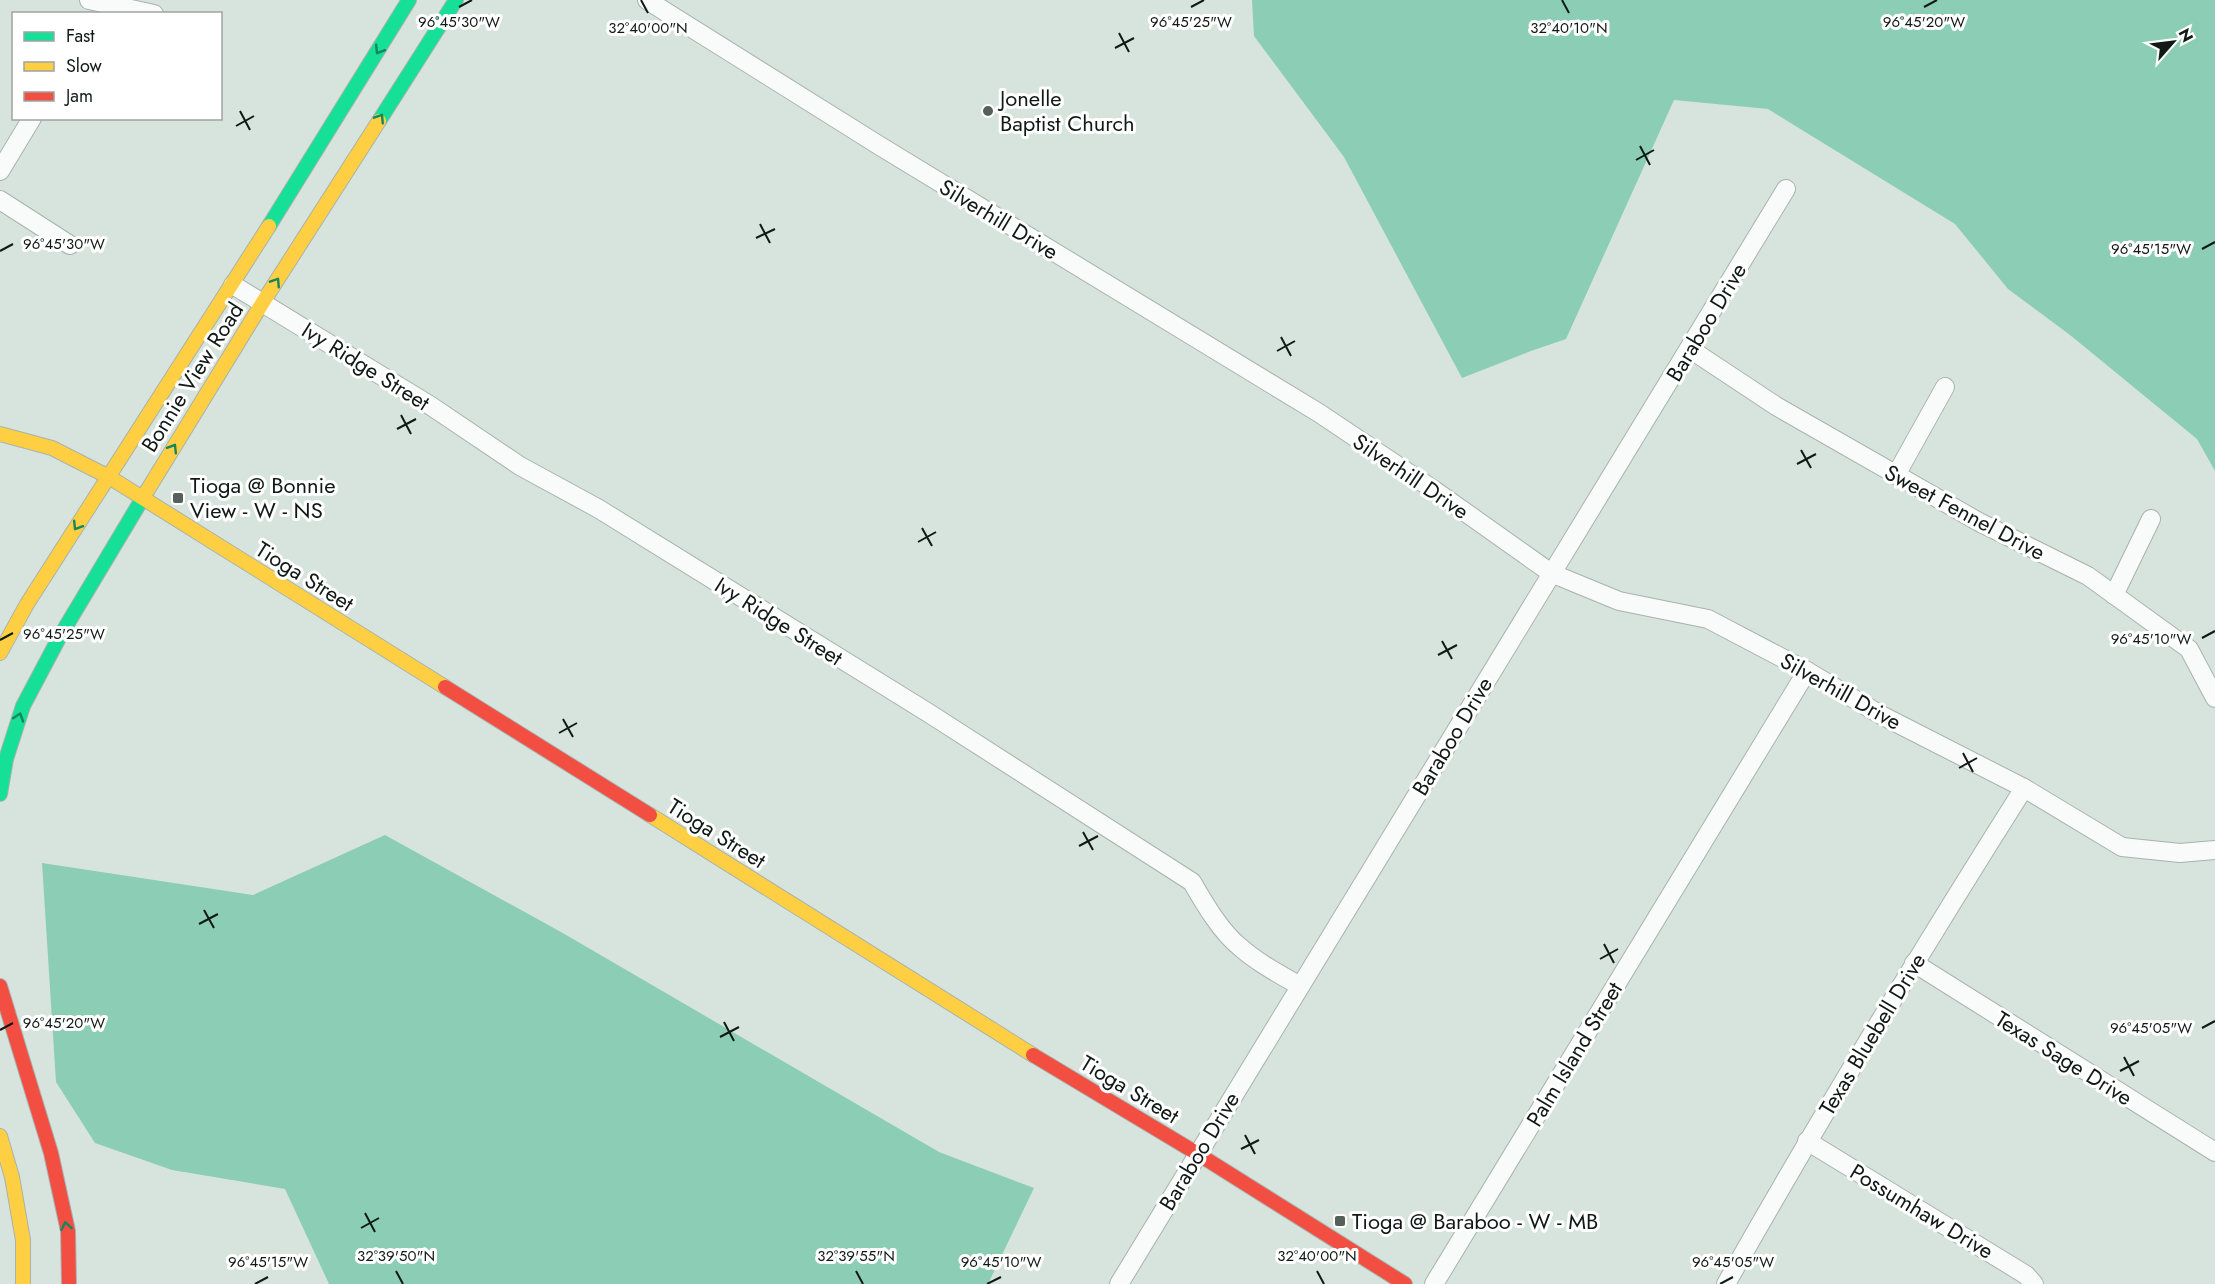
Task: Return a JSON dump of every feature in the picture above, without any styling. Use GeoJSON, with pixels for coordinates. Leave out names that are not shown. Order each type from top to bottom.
{"type":"FeatureCollection","features":[{"type":"Feature","properties":{"kind":"main road","name":"Bonnie View Road"},"geometry":{"type":"LineString","coordinates":[[0,654],[27,604],[233,285],[410,0]]}},
{"type":"Feature","properties":{"kind":"main road","name":"Bonnie View Road"},"geometry":{"type":"LineString","coordinates":[[0,794],[6,759],[23,706],[59,638],[263,302],[456,0]]}},
{"type":"Feature","properties":{"kind":"main road","name":"Tioga Street"},"geometry":{"type":"LineString","coordinates":[[0,434],[52,448],[108,477],[1071,1079],[1198,1154],[1405,1284]]}},
{"type":"Feature","properties":{"kind":"main road"},"geometry":{"type":"LineString","coordinates":[[0,986],[51,1153],[68,1231],[69,1284]]}},
{"type":"Feature","properties":{"kind":"main road"},"geometry":{"type":"LineString","coordinates":[[0,1136],[12,1177],[23,1240],[23,1284]]}},
{"type":"Feature","properties":{"kind":"street"},"geometry":{"type":"LineString","coordinates":[[88,0],[145,12]]}},
{"type":"Feature","properties":{"kind":"street","name":"Silverhill Drive"},"geometry":{"type":"LineString","coordinates":[[647,0],[1319,413],[1434,490],[1551,573],[1619,601],[1708,619],[1807,671],[1881,715],[2024,788],[2122,847],[2180,853],[2215,850]]}},
{"type":"Feature","properties":{"kind":"street"},"geometry":{"type":"LineString","coordinates":[[0,171],[31,120]]}},
{"type":"Feature","properties":{"kind":"street","name":"Baraboo Drive"},"geometry":{"type":"LineString","coordinates":[[1119,1284],[1786,189]]}},
{"type":"Feature","properties":{"kind":"street"},"geometry":{"type":"LineString","coordinates":[[0,200],[70,245]]}},
{"type":"Feature","properties":{"kind":"street","name":"Ivy Ridge Street"},"geometry":{"type":"LineString","coordinates":[[233,285],[431,406],[520,466],[609,516],[927,712],[1192,882],[1208,908],[1238,946],[1300,986]]}},
{"type":"Feature","properties":{"kind":"street","name":"Sweet Fennel Drive"},"geometry":{"type":"LineString","coordinates":[[1690,349],[1776,406],[1978,522],[2088,576],[2189,649],[2215,698]]}},
{"type":"Feature","properties":{"kind":"street"},"geometry":{"type":"LineString","coordinates":[[1896,475],[1945,387]]}},
{"type":"Feature","properties":{"kind":"street"},"geometry":{"type":"LineString","coordinates":[[2114,595],[2151,519]]}},
{"type":"Feature","properties":{"kind":"street","name":"Palm Island Street"},"geometry":{"type":"LineString","coordinates":[[1434,1284],[1807,671]]}},
{"type":"Feature","properties":{"kind":"street","name":"Texas Bluebell Drive"},"geometry":{"type":"LineString","coordinates":[[1726,1284],[1807,1141],[1914,963],[2024,788]]}},
{"type":"Feature","properties":{"kind":"street","name":"Texas Sage Drive"},"geometry":{"type":"LineString","coordinates":[[1914,963],[2215,1152]]}},
{"type":"Feature","properties":{"kind":"street","name":"Possumhaw Drive"},"geometry":{"type":"LineString","coordinates":[[1807,1141],[2026,1275],[2034,1284]]}},
{"type":"Feature","properties":{"kind":"green space"},"geometry":{"type":"Polygon","coordinates":[[[1252,0],[2215,0],[2215,471],[2197,439],[2070,335],[2008,289],[1955,224],[1768,109],[1674,100],[1566,339],[1462,378],[1344,157],[1254,36],[1252,0]]]}},
{"type":"Feature","properties":{"kind":"green space"},"geometry":{"type":"Polygon","coordinates":[[[385,835],[561,932],[939,1152],[1034,1188],[988,1284],[329,1284],[285,1189],[172,1170],[95,1143],[56,1082],[42,863],[253,895],[385,835]]]}},
{"type":"Feature","properties":{"kind":"traffic: fast"},"geometry":{"type":"LineString","coordinates":[[269,226],[409,0]]}},
{"type":"Feature","properties":{"kind":"traffic: fast"},"geometry":{"type":"LineString","coordinates":[[379,121],[456,0]]}},
{"type":"Feature","properties":{"kind":"traffic: fast"},"geometry":{"type":"LineString","coordinates":[[0,794],[6,759],[23,706],[59,638],[147,491]]}},
{"type":"Feature","properties":{"kind":"traffic: slow"},"geometry":{"type":"LineString","coordinates":[[147,491],[263,302],[379,121]]}},
{"type":"Feature","properties":{"kind":"traffic: slow"},"geometry":{"type":"LineString","coordinates":[[0,653],[27,604],[269,226]]}},
{"type":"Feature","properties":{"kind":"traffic: slow"},"geometry":{"type":"LineString","coordinates":[[0,434],[52,448],[109,477],[445,687]]}},
{"type":"Feature","properties":{"kind":"traffic: slow"},"geometry":{"type":"LineString","coordinates":[[650,815],[1033,1055]]}},
{"type":"Feature","properties":{"kind":"traffic: slow"},"geometry":{"type":"LineString","coordinates":[[0,1136],[12,1177],[23,1240],[23,1284]]}},
{"type":"Feature","properties":{"kind":"traffic: jam"},"geometry":{"type":"LineString","coordinates":[[445,687],[650,815]]}},
{"type":"Feature","properties":{"kind":"traffic: jam"},"geometry":{"type":"LineString","coordinates":[[0,986],[51,1153],[68,1231],[69,1284]]}},
{"type":"Feature","properties":{"kind":"traffic: jam"},"geometry":{"type":"LineString","coordinates":[[1033,1055],[1198,1154],[1405,1284]]}},
{"type":"Feature","properties":{"kind":"place","name":"Jonelle Baptist Church"},"geometry":{"type":"Point","coordinates":[988,111]}},
{"type":"Feature","properties":{"kind":"place","name":"Tioga @ Bonnie View - W - NS"},"geometry":{"type":"Point","coordinates":[178,498]}},
{"type":"Feature","properties":{"kind":"place","name":"Tioga @ Baraboo - W - MB"},"geometry":{"type":"Point","coordinates":[1340,1221]}}]}
